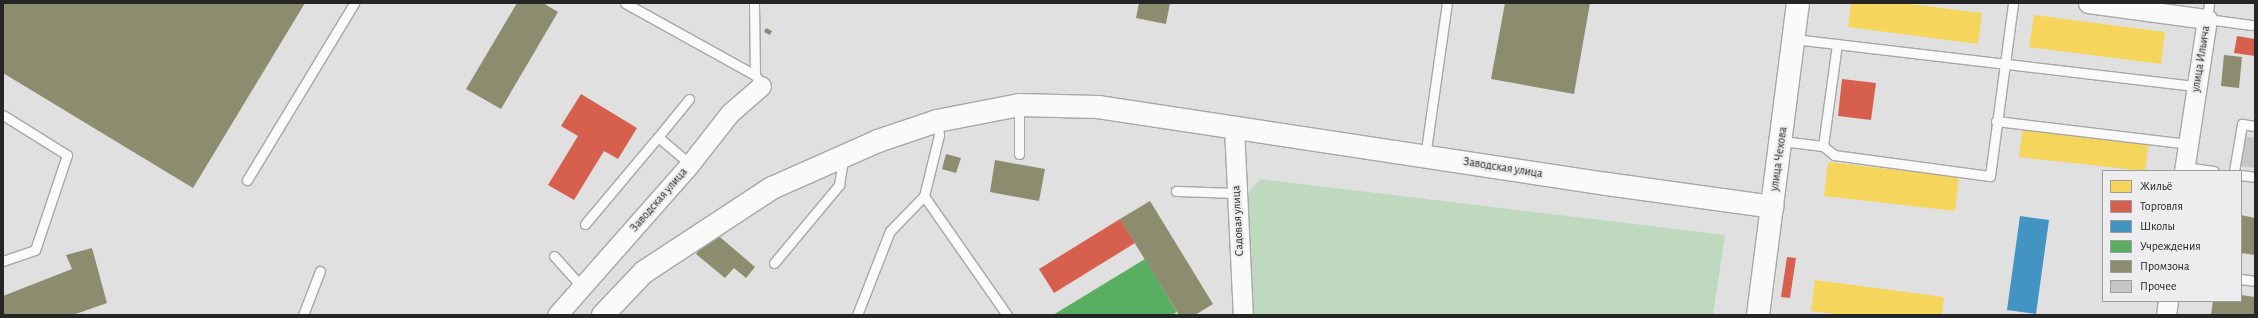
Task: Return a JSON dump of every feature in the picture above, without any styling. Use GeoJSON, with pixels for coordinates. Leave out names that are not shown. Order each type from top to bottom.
{"type":"FeatureCollection","features":[{"type":"Feature","properties":{"kind":"main road","name":"улица Чехова"},"geometry":{"type":"LineString","coordinates":[[1758,315],[1782,141],[1798,3]]}},
{"type":"Feature","properties":{"kind":"main road","name":"Заводская улица"},"geometry":{"type":"LineString","coordinates":[[603,315],[644,272],[772,188],[843,157],[937,121],[1019,106],[1098,107],[1425,157],[1772,207]]}},
{"type":"Feature","properties":{"kind":"street","name":"улица Ильича"},"geometry":{"type":"LineString","coordinates":[[2088,3],[2208,11],[2184,169]]}},
{"type":"Feature","properties":{"kind":"street","name":"Заводская улица"},"geometry":{"type":"LineString","coordinates":[[557,315],[690,164],[758,80]]}},
{"type":"Feature","properties":{"kind":"street","name":"Садовая улица"},"geometry":{"type":"LineString","coordinates":[[1234,127],[1241,202],[1243,315]]}},
{"type":"Feature","properties":{"kind":"street"},"geometry":{"type":"LineString","coordinates":[[2166,315],[2168,302]]}},
{"type":"Feature","properties":{"kind":"lane"},"geometry":{"type":"LineString","coordinates":[[247,180],[354,3]]}},
{"type":"Feature","properties":{"kind":"lane"},"geometry":{"type":"LineString","coordinates":[[625,3],[758,80]]}},
{"type":"Feature","properties":{"kind":"lane"},"geometry":{"type":"LineString","coordinates":[[754,3],[758,80]]}},
{"type":"Feature","properties":{"kind":"lane"},"geometry":{"type":"LineString","coordinates":[[1425,157],[1447,3]]}},
{"type":"Feature","properties":{"kind":"lane"},"geometry":{"type":"LineString","coordinates":[[1782,141],[1823,146],[1834,155],[1990,176],[1996,121],[2013,3]]}},
{"type":"Feature","properties":{"kind":"lane"},"geometry":{"type":"LineString","coordinates":[[2208,11],[2252,25]]}},
{"type":"Feature","properties":{"kind":"lane"},"geometry":{"type":"LineString","coordinates":[[1794,39],[2196,86]]}},
{"type":"Feature","properties":{"kind":"lane"},"geometry":{"type":"LineString","coordinates":[[1823,146],[1837,44]]}},
{"type":"Feature","properties":{"kind":"lane"},"geometry":{"type":"LineString","coordinates":[[585,224],[688,99]]}},
{"type":"Feature","properties":{"kind":"lane"},"geometry":{"type":"LineString","coordinates":[[1019,106],[1019,154]]}},
{"type":"Feature","properties":{"kind":"lane"},"geometry":{"type":"LineString","coordinates":[[3,115],[68,155],[35,250],[3,261]]}},
{"type":"Feature","properties":{"kind":"lane"},"geometry":{"type":"LineString","coordinates":[[857,315],[890,231],[924,196],[939,135],[937,121]]}},
{"type":"Feature","properties":{"kind":"lane"},"geometry":{"type":"LineString","coordinates":[[1996,121],[2188,144]]}},
{"type":"Feature","properties":{"kind":"lane"},"geometry":{"type":"LineString","coordinates":[[2234,170],[2242,124],[2255,126]]}},
{"type":"Feature","properties":{"kind":"lane"},"geometry":{"type":"LineString","coordinates":[[658,137],[690,164]]}},
{"type":"Feature","properties":{"kind":"lane"},"geometry":{"type":"LineString","coordinates":[[774,263],[839,185],[843,157]]}},
{"type":"Feature","properties":{"kind":"lane"},"geometry":{"type":"LineString","coordinates":[[2184,169],[2199,170]]}},
{"type":"Feature","properties":{"kind":"lane"},"geometry":{"type":"LineString","coordinates":[[2242,175],[2255,177]]}},
{"type":"Feature","properties":{"kind":"lane"},"geometry":{"type":"LineString","coordinates":[[1176,191],[1241,202]]}},
{"type":"Feature","properties":{"kind":"lane"},"geometry":{"type":"LineString","coordinates":[[924,196],[1007,315]]}},
{"type":"Feature","properties":{"kind":"lane"},"geometry":{"type":"LineString","coordinates":[[554,256],[582,287]]}},
{"type":"Feature","properties":{"kind":"lane"},"geometry":{"type":"LineString","coordinates":[[304,315],[320,271]]}},
{"type":"Feature","properties":{"kind":"lane"},"geometry":{"type":"LineString","coordinates":[[2242,279],[2255,281]]}},
{"type":"Feature","properties":{"kind":"green space"},"geometry":{"type":"Polygon","coordinates":[[[1260,179],[1725,235],[1713,315],[1254,315],[1248,227],[1249,192],[1260,179]]]}},
{"type":"Feature","properties":{"kind":"building: Жильё"},"geometry":{"type":"Polygon","coordinates":[[[1851,3],[1902,3],[1982,13],[1978,44],[1848,27],[1851,3]]]}},
{"type":"Feature","properties":{"kind":"building: Жильё"},"geometry":{"type":"Polygon","coordinates":[[[2034,15],[2165,32],[2161,64],[2029,47],[2034,15]]]}},
{"type":"Feature","properties":{"kind":"building: Жильё"},"geometry":{"type":"Polygon","coordinates":[[[2023,126],[2149,141],[2145,170],[2019,157],[2023,126]]]}},
{"type":"Feature","properties":{"kind":"building: Жильё"},"geometry":{"type":"Polygon","coordinates":[[[1828,162],[1959,177],[1955,211],[1824,196],[1828,162]]]}},
{"type":"Feature","properties":{"kind":"building: Жильё"},"geometry":{"type":"Polygon","coordinates":[[[1815,280],[1944,297],[1942,315],[1843,315],[1811,311],[1815,280]]]}},
{"type":"Feature","properties":{"kind":"building: Торговля"},"geometry":{"type":"Polygon","coordinates":[[[2237,36],[2255,39],[2255,56],[2234,53],[2237,36]]]}},
{"type":"Feature","properties":{"kind":"building: Торговля"},"geometry":{"type":"Polygon","coordinates":[[[1842,79],[1876,83],[1871,120],[1838,116],[1842,79]]]}},
{"type":"Feature","properties":{"kind":"building: Торговля"},"geometry":{"type":"Polygon","coordinates":[[[581,94],[637,128],[618,159],[604,151],[574,200],[548,185],[578,136],[561,126],[581,94]]]}},
{"type":"Feature","properties":{"kind":"building: Торговля"},"geometry":{"type":"Polygon","coordinates":[[[1120,219],[1135,243],[1054,293],[1039,269],[1120,219]]]}},
{"type":"Feature","properties":{"kind":"building: Торговля"},"geometry":{"type":"Polygon","coordinates":[[[1787,257],[1796,258],[1790,298],[1781,297],[1787,257]]]}},
{"type":"Feature","properties":{"kind":"building: Школы"},"geometry":{"type":"Polygon","coordinates":[[[2020,216],[2049,220],[2036,314],[2007,310],[2020,216]]]}},
{"type":"Feature","properties":{"kind":"building: Учреждения"},"geometry":{"type":"Polygon","coordinates":[[[1145,259],[1177,312],[1172,315],[1053,315],[1145,259]]]}},
{"type":"Feature","properties":{"kind":"building: Промзона"},"geometry":{"type":"Polygon","coordinates":[[[3,3],[305,3],[193,188],[3,73],[3,3]]]}},
{"type":"Feature","properties":{"kind":"building: Промзона"},"geometry":{"type":"Polygon","coordinates":[[[517,3],[543,3],[558,12],[501,109],[466,89],[517,3]]]}},
{"type":"Feature","properties":{"kind":"building: Промзона"},"geometry":{"type":"Polygon","coordinates":[[[1139,3],[1170,3],[1166,24],[1136,18],[1139,3]]]}},
{"type":"Feature","properties":{"kind":"building: Промзона"},"geometry":{"type":"Polygon","coordinates":[[[1505,3],[1590,3],[1574,94],[1491,79],[1505,3]]]}},
{"type":"Feature","properties":{"kind":"building: Промзона"},"geometry":{"type":"Polygon","coordinates":[[[766,28],[772,31],[770,35],[764,32],[766,28]]]}},
{"type":"Feature","properties":{"kind":"building: Промзона"},"geometry":{"type":"Polygon","coordinates":[[[2224,55],[2242,57],[2239,88],[2221,86],[2224,55]]]}},
{"type":"Feature","properties":{"kind":"building: Промзона"},"geometry":{"type":"Polygon","coordinates":[[[946,154],[961,158],[956,173],[942,169],[946,154]]]}},
{"type":"Feature","properties":{"kind":"building: Промзона"},"geometry":{"type":"Polygon","coordinates":[[[995,160],[1045,169],[1039,201],[990,192],[995,160]]]}},
{"type":"Feature","properties":{"kind":"building: Промзона"},"geometry":{"type":"Polygon","coordinates":[[[1150,201],[1213,304],[1195,315],[1179,315],[1120,219],[1150,201]]]}},
{"type":"Feature","properties":{"kind":"building: Промзона"},"geometry":{"type":"Polygon","coordinates":[[[2242,215],[2255,218],[2255,255],[2242,253],[2242,215]]]}},
{"type":"Feature","properties":{"kind":"building: Промзона"},"geometry":{"type":"Polygon","coordinates":[[[714,232],[755,267],[746,278],[734,268],[725,278],[696,254],[714,232]]]}},
{"type":"Feature","properties":{"kind":"building: Промзона"},"geometry":{"type":"Polygon","coordinates":[[[92,248],[107,303],[73,315],[3,315],[3,296],[72,269],[66,255],[92,248]]]}},
{"type":"Feature","properties":{"kind":"building: Промзона"},"geometry":{"type":"Polygon","coordinates":[[[2242,295],[2255,297],[2255,315],[2211,315],[2213,302],[2242,302],[2242,295]]]}},
{"type":"Feature","properties":{"kind":"building: Прочее"},"geometry":{"type":"Polygon","coordinates":[[[2243,136],[2255,138],[2255,168],[2239,166],[2243,136]]]}}]}
